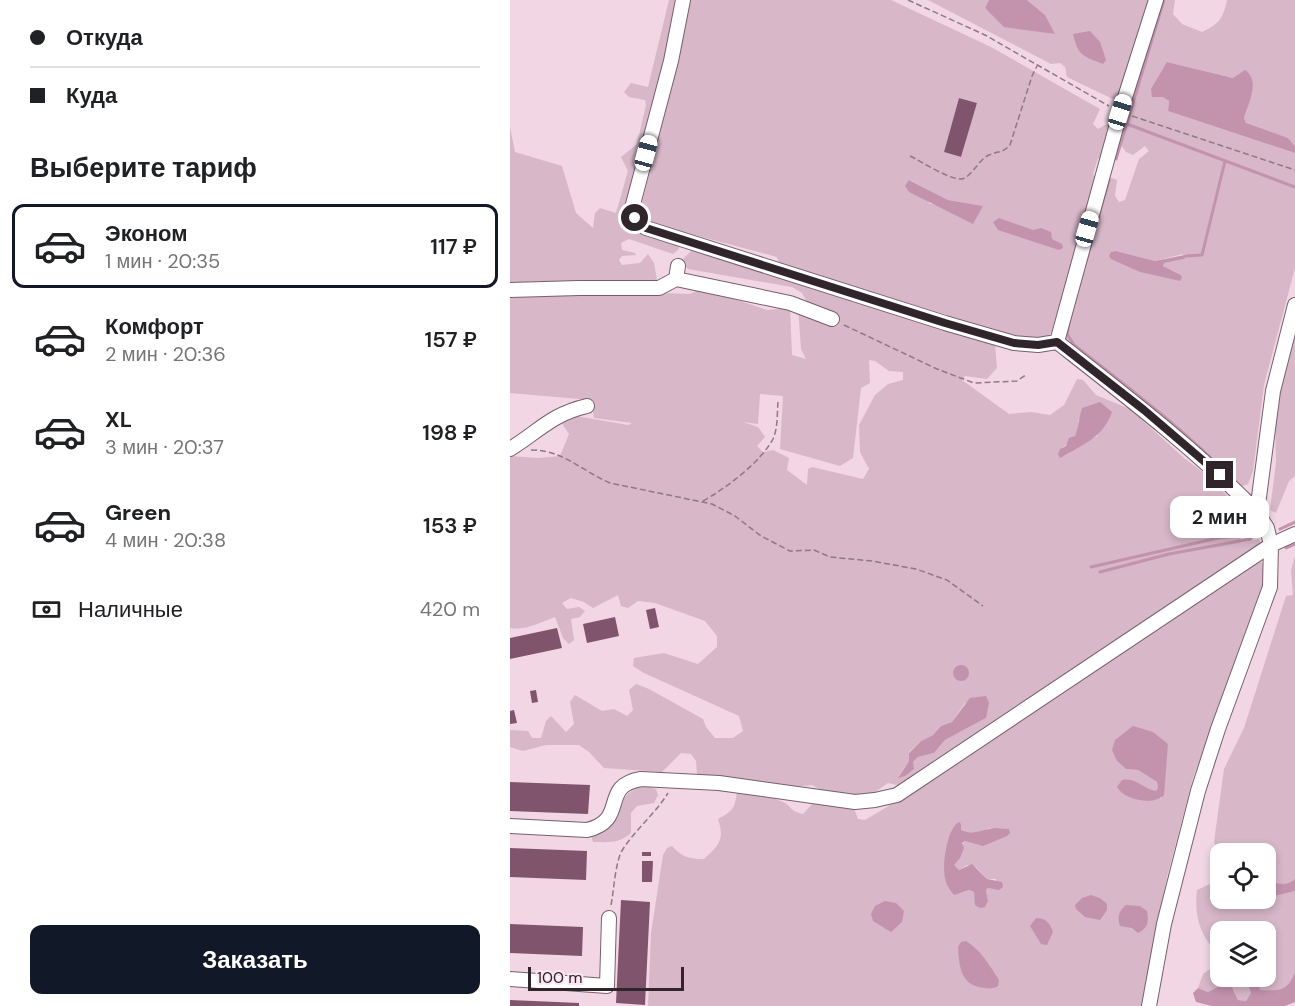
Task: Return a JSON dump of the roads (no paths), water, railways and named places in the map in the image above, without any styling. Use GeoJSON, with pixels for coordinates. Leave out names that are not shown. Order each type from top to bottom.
{"type":"FeatureCollection","features":[{"type":"Feature","properties":{"kind":"lane"},"geometry":{"type":"LineString","coordinates":[[683,0],[671,61],[632,208],[635,218],[646,228],[1014,343],[1038,345],[1057,342],[1144,410],[1212,468],[1257,512],[1267,528],[1271,545],[1270,587],[1198,790],[1164,924],[1149,1006]]}},
{"type":"Feature","properties":{"kind":"lane"},"geometry":{"type":"LineString","coordinates":[[1057,342],[1120,112],[1156,0]]}},
{"type":"Feature","properties":{"kind":"lane"},"geometry":{"type":"LineString","coordinates":[[510,290],[659,288],[677,272],[790,303],[832,319]]}},
{"type":"Feature","properties":{"kind":"lane"},"geometry":{"type":"LineString","coordinates":[[1257,512],[1273,391],[1295,305]]}},
{"type":"Feature","properties":{"kind":"lane"},"geometry":{"type":"LineString","coordinates":[[516,450],[554,417],[587,405]]}},
{"type":"Feature","properties":{"kind":"lane"},"geometry":{"type":"LineString","coordinates":[[510,826],[587,830],[599,827],[606,822],[621,787],[628,781],[641,779],[719,783],[855,802],[897,795],[1271,545],[1295,534]]}},
{"type":"Feature","properties":{"kind":"lane"},"geometry":{"type":"LineString","coordinates":[[510,979],[607,986],[609,918]]}},
{"type":"Feature","properties":{"kind":"waterway"},"geometry":{"type":"LineString","coordinates":[[1116,159],[1164,0]]}},
{"type":"Feature","properties":{"kind":"waterway"},"geometry":{"type":"LineString","coordinates":[[1127,124],[1295,187]]}},
{"type":"Feature","properties":{"kind":"waterway"},"geometry":{"type":"LineString","coordinates":[[1186,256],[1202,255],[1225,161]]}},
{"type":"Feature","properties":{"kind":"waterway"},"geometry":{"type":"LineString","coordinates":[[1086,261],[1109,180]]}},
{"type":"Feature","properties":{"kind":"waterway"},"geometry":{"type":"LineString","coordinates":[[1069,322],[1067,334],[1074,345],[1175,426],[1232,479]]}},
{"type":"Feature","properties":{"kind":"waterway"},"geometry":{"type":"LineString","coordinates":[[1280,529],[1295,522]]}},
{"type":"Feature","properties":{"kind":"waterway"},"geometry":{"type":"LineString","coordinates":[[1091,567],[1218,538],[1238,536]]}},
{"type":"Feature","properties":{"kind":"waterway"},"geometry":{"type":"LineString","coordinates":[[1100,572],[1169,554],[1251,539]]}},
{"type":"Feature","properties":{"kind":"waterway"},"geometry":{"type":"LineString","coordinates":[[1286,548],[1295,544]]}}]}
